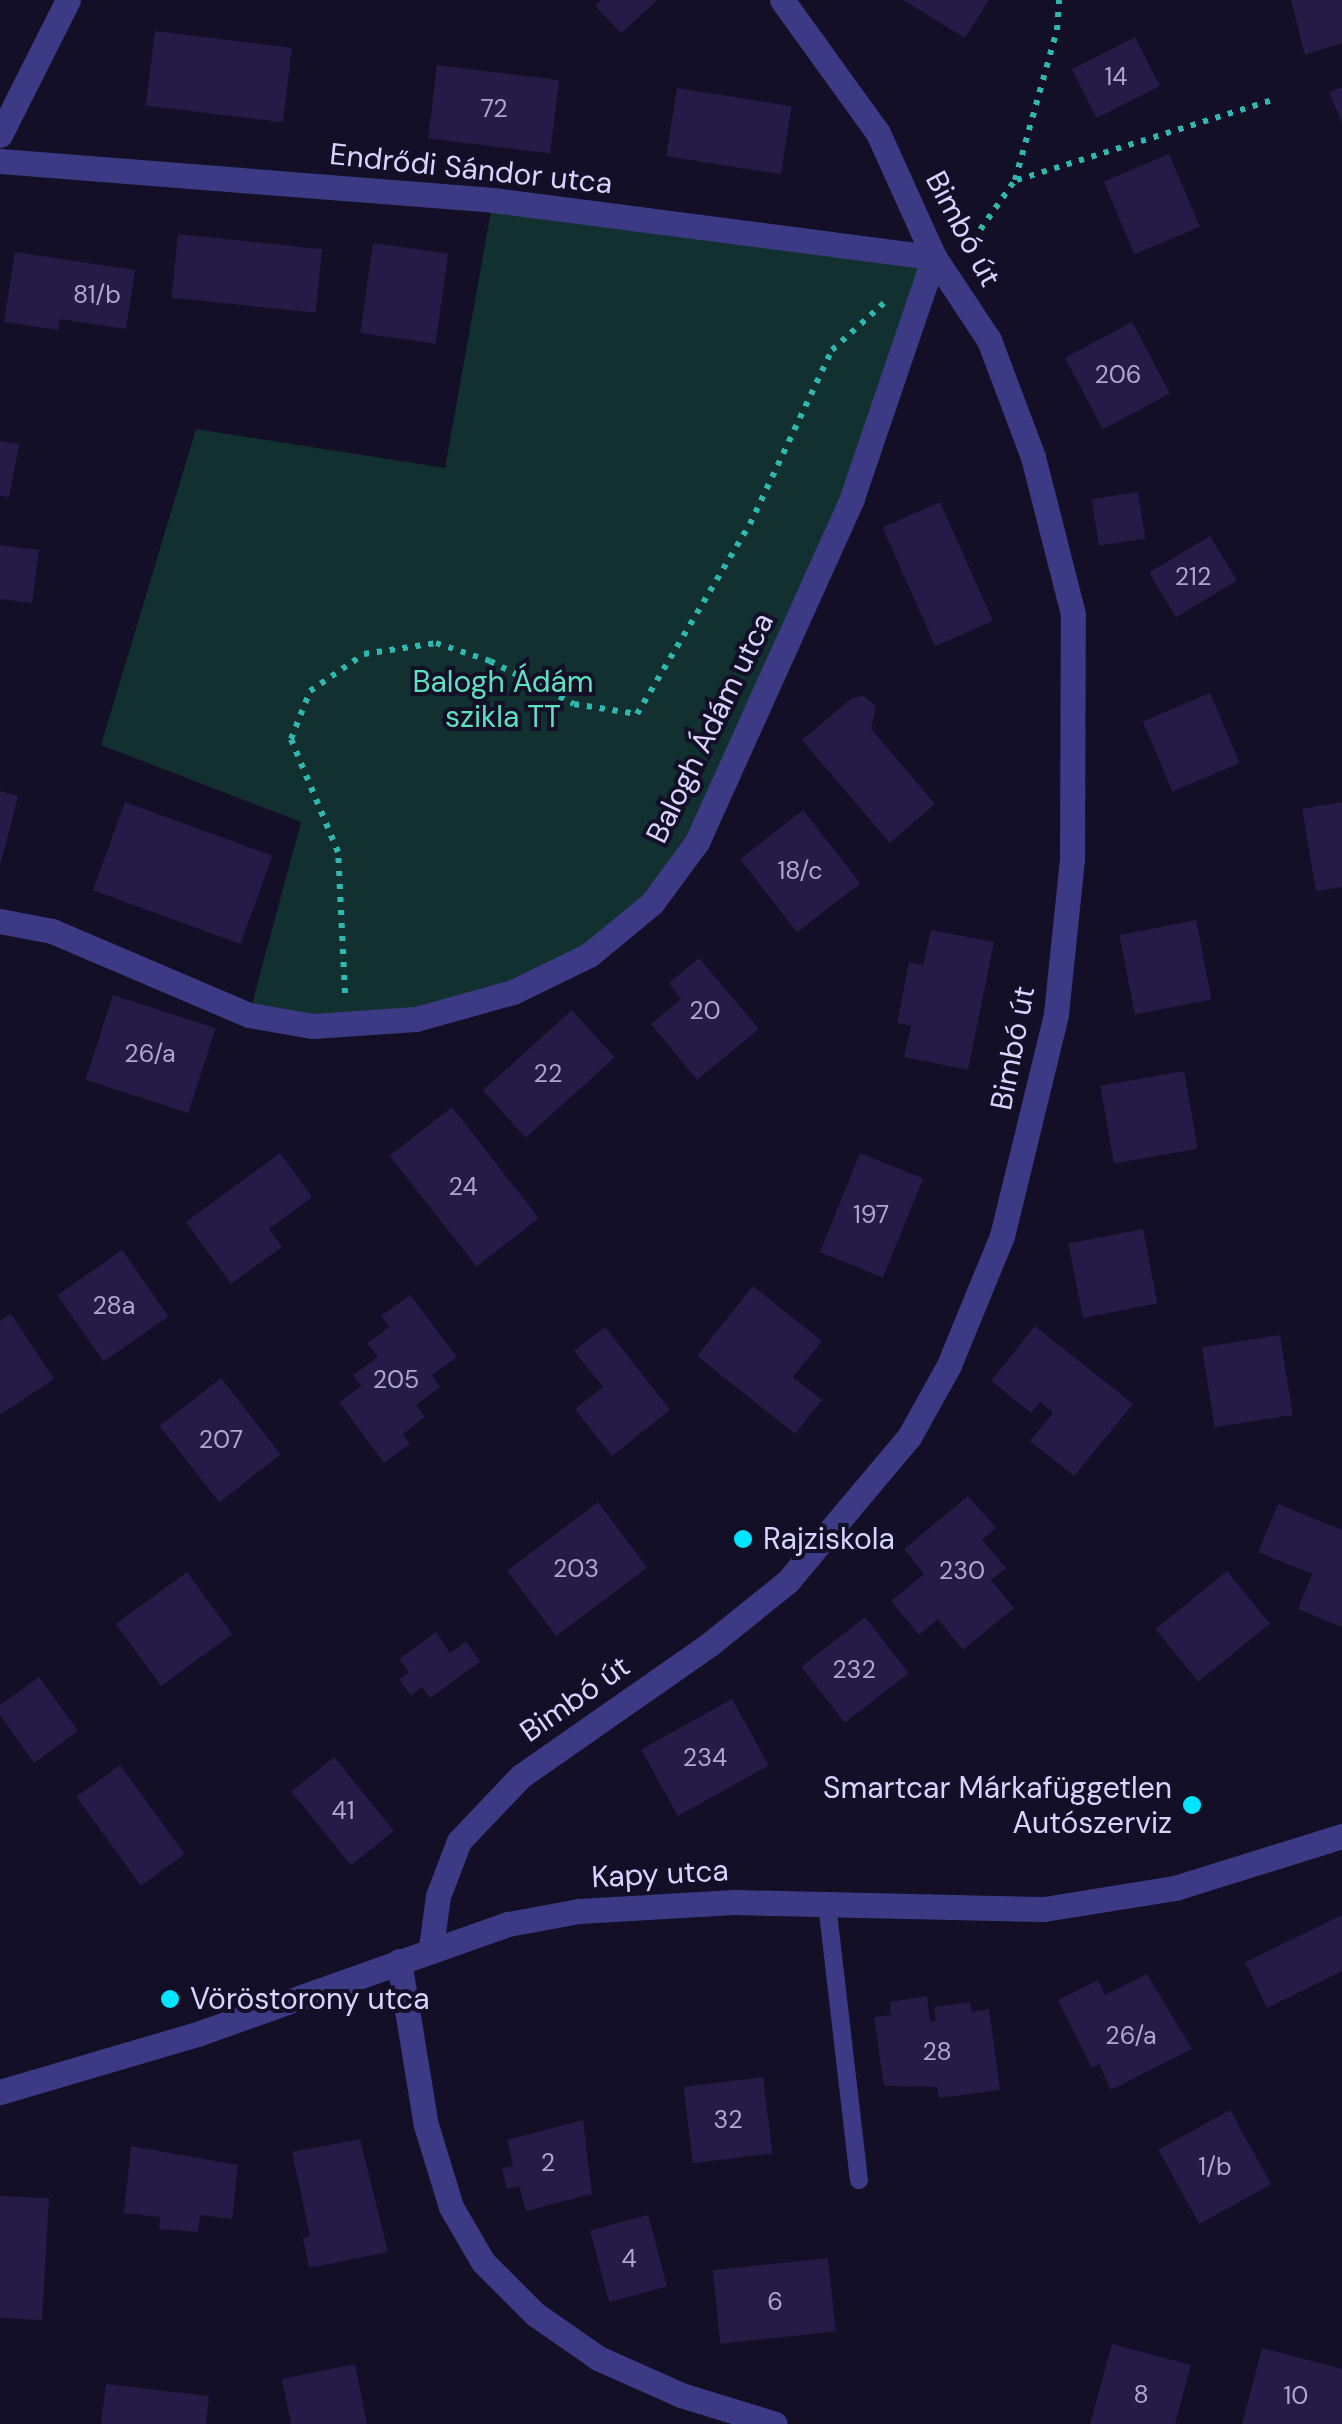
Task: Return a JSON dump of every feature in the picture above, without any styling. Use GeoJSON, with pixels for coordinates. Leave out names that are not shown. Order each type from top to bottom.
{"type":"FeatureCollection","features":[{"type":"Feature","properties":{"kind":"street"},"geometry":{"type":"LineString","coordinates":[[0,135],[68,0]]}},
{"type":"Feature","properties":{"kind":"street","name":"Bimbó út"},"geometry":{"type":"LineString","coordinates":[[431,1947],[438,1896],[460,1841],[521,1776],[710,1644],[788,1580],[867,1494],[909,1437],[949,1365],[1002,1236],[1056,1014],[1072,859],[1073,614],[1033,457],[989,340],[934,258],[878,133],[782,0]]}},
{"type":"Feature","properties":{"kind":"street","name":"Endrődi Sándor utca"},"geometry":{"type":"LineString","coordinates":[[0,161],[493,200],[934,258]]}},
{"type":"Feature","properties":{"kind":"street","name":"Balogh Ádám utca"},"geometry":{"type":"LineString","coordinates":[[0,922],[52,932],[249,1016],[313,1026],[416,1018],[514,992],[589,956],[652,903],[697,842],[768,694],[852,498],[934,258]]}},
{"type":"Feature","properties":{"kind":"street","name":"Kapy utca"},"geometry":{"type":"LineString","coordinates":[[0,2092],[200,2033],[431,1947],[579,1911],[827,1904],[1044,1909],[1175,1888],[1342,1836]]}},
{"type":"Feature","properties":{"kind":"street"},"geometry":{"type":"LineString","coordinates":[[399,1960],[426,2125],[451,2208],[483,2262],[535,2314],[598,2358],[681,2395],[775,2424]]}},
{"type":"Feature","properties":{"kind":"lane"},"geometry":{"type":"LineString","coordinates":[[827,1904],[859,2180]]}},
{"type":"Feature","properties":{"kind":"path"},"geometry":{"type":"LineString","coordinates":[[934,258],[973,240],[1016,180],[1057,30],[1059,0]]}},
{"type":"Feature","properties":{"kind":"path"},"geometry":{"type":"LineString","coordinates":[[1016,180],[1275,99]]}},
{"type":"Feature","properties":{"kind":"path"},"geometry":{"type":"LineString","coordinates":[[313,1026],[346,993],[338,852],[291,739],[310,690],[364,654],[436,643],[490,661],[574,704],[637,714],[750,524],[832,350],[890,297]]}},
{"type":"Feature","properties":{"kind":"green space","name":"Balogh Ádám szikla TT"},"geometry":{"type":"Polygon","coordinates":[[[493,200],[934,257],[852,498],[697,842],[589,955],[416,1019],[249,1015],[301,822],[101,745],[196,429],[445,468],[493,200]]]}},
{"type":"Feature","properties":{"kind":"building"},"geometry":{"type":"Polygon","coordinates":[[[601,0],[658,0],[621,33],[595,6],[601,0]]]}},
{"type":"Feature","properties":{"kind":"building"},"geometry":{"type":"Polygon","coordinates":[[[903,0],[989,0],[965,38],[903,0]]]}},
{"type":"Feature","properties":{"kind":"building"},"geometry":{"type":"Polygon","coordinates":[[[1291,0],[1342,0],[1342,43],[1305,55],[1291,0]]]}},
{"type":"Feature","properties":{"kind":"building"},"geometry":{"type":"Polygon","coordinates":[[[155,31],[292,48],[283,122],[146,105],[155,31]]]}},
{"type":"Feature","properties":{"kind":"building"},"geometry":{"type":"Polygon","coordinates":[[[1135,37],[1160,86],[1097,118],[1072,69],[1135,37]]]}},
{"type":"Feature","properties":{"kind":"building"},"geometry":{"type":"Polygon","coordinates":[[[437,65],[559,80],[550,153],[428,138],[437,65]]]}},
{"type":"Feature","properties":{"kind":"building"},"geometry":{"type":"Polygon","coordinates":[[[1342,87],[1342,123],[1329,92],[1342,87]]]}},
{"type":"Feature","properties":{"kind":"building"},"geometry":{"type":"Polygon","coordinates":[[[677,88],[792,106],[781,174],[666,156],[677,88]]]}},
{"type":"Feature","properties":{"kind":"building"},"geometry":{"type":"Polygon","coordinates":[[[1169,154],[1200,227],[1135,254],[1104,182],[1169,154]]]}},
{"type":"Feature","properties":{"kind":"building"},"geometry":{"type":"Polygon","coordinates":[[[178,234],[322,249],[316,313],[171,298],[178,234]]]}},
{"type":"Feature","properties":{"kind":"building"},"geometry":{"type":"Polygon","coordinates":[[[373,243],[448,254],[436,344],[360,333],[373,243]]]}},
{"type":"Feature","properties":{"kind":"building"},"geometry":{"type":"Polygon","coordinates":[[[15,252],[135,270],[126,329],[60,319],[58,330],[4,322],[15,252]]]}},
{"type":"Feature","properties":{"kind":"building"},"geometry":{"type":"Polygon","coordinates":[[[1132,322],[1170,394],[1103,429],[1065,358],[1132,322]]]}},
{"type":"Feature","properties":{"kind":"building"},"geometry":{"type":"Polygon","coordinates":[[[0,441],[19,444],[9,497],[0,496],[0,441]]]}},
{"type":"Feature","properties":{"kind":"building"},"geometry":{"type":"Polygon","coordinates":[[[1138,492],[1145,538],[1099,546],[1092,499],[1138,492]]]}},
{"type":"Feature","properties":{"kind":"building"},"geometry":{"type":"Polygon","coordinates":[[[940,502],[993,621],[935,646],[882,528],[940,502]]]}},
{"type":"Feature","properties":{"kind":"building"},"geometry":{"type":"Polygon","coordinates":[[[1210,536],[1237,581],[1176,617],[1149,573],[1210,536]]]}},
{"type":"Feature","properties":{"kind":"building"},"geometry":{"type":"Polygon","coordinates":[[[0,545],[39,550],[32,603],[0,599],[0,545]]]}},
{"type":"Feature","properties":{"kind":"building"},"geometry":{"type":"Polygon","coordinates":[[[1210,693],[1240,763],[1172,791],[1143,722],[1210,693]]]}},
{"type":"Feature","properties":{"kind":"building"},"geometry":{"type":"Polygon","coordinates":[[[864,696],[876,706],[871,729],[935,804],[890,843],[802,740],[852,698],[864,696]]]}},
{"type":"Feature","properties":{"kind":"building"},"geometry":{"type":"Polygon","coordinates":[[[0,791],[18,796],[1,862],[0,862],[0,791]]]}},
{"type":"Feature","properties":{"kind":"building"},"geometry":{"type":"Polygon","coordinates":[[[125,802],[273,856],[240,944],[93,890],[125,802]]]}},
{"type":"Feature","properties":{"kind":"building"},"geometry":{"type":"Polygon","coordinates":[[[1342,802],[1342,887],[1316,891],[1302,809],[1342,802]]]}},
{"type":"Feature","properties":{"kind":"building"},"geometry":{"type":"Polygon","coordinates":[[[803,810],[860,883],[797,933],[740,859],[803,810]]]}},
{"type":"Feature","properties":{"kind":"building"},"geometry":{"type":"Polygon","coordinates":[[[1196,920],[1211,1000],[1135,1014],[1119,935],[1196,920]]]}},
{"type":"Feature","properties":{"kind":"building"},"geometry":{"type":"Polygon","coordinates":[[[931,930],[994,942],[968,1070],[904,1057],[911,1026],[897,1023],[909,962],[923,965],[931,930]]]}},
{"type":"Feature","properties":{"kind":"building"},"geometry":{"type":"Polygon","coordinates":[[[699,958],[759,1029],[697,1080],[651,1024],[681,999],[669,983],[699,958]]]}},
{"type":"Feature","properties":{"kind":"building"},"geometry":{"type":"Polygon","coordinates":[[[113,995],[216,1028],[188,1113],[85,1080],[113,995]]]}},
{"type":"Feature","properties":{"kind":"building"},"geometry":{"type":"Polygon","coordinates":[[[572,1010],[615,1058],[526,1138],[483,1090],[572,1010]]]}},
{"type":"Feature","properties":{"kind":"building"},"geometry":{"type":"Polygon","coordinates":[[[1184,1071],[1198,1149],[1114,1164],[1100,1086],[1184,1071]]]}},
{"type":"Feature","properties":{"kind":"building"},"geometry":{"type":"Polygon","coordinates":[[[452,1107],[539,1218],[477,1267],[390,1156],[452,1107]]]}},
{"type":"Feature","properties":{"kind":"building"},"geometry":{"type":"Polygon","coordinates":[[[280,1153],[312,1197],[269,1229],[282,1247],[231,1284],[186,1222],[280,1153]]]}},
{"type":"Feature","properties":{"kind":"building"},"geometry":{"type":"Polygon","coordinates":[[[860,1153],[923,1178],[883,1278],[820,1252],[860,1153]]]}},
{"type":"Feature","properties":{"kind":"building"},"geometry":{"type":"Polygon","coordinates":[[[1143,1229],[1158,1304],[1083,1318],[1068,1244],[1143,1229]]]}},
{"type":"Feature","properties":{"kind":"building"},"geometry":{"type":"Polygon","coordinates":[[[122,1250],[168,1316],[104,1362],[57,1295],[122,1250]]]}},
{"type":"Feature","properties":{"kind":"building"},"geometry":{"type":"Polygon","coordinates":[[[753,1286],[822,1341],[793,1377],[822,1400],[795,1434],[697,1356],[753,1286]]]}},
{"type":"Feature","properties":{"kind":"building"},"geometry":{"type":"Polygon","coordinates":[[[410,1295],[457,1357],[432,1375],[440,1387],[416,1405],[425,1417],[403,1434],[410,1444],[384,1463],[339,1402],[361,1386],[353,1375],[378,1357],[367,1343],[389,1327],[381,1316],[410,1295]]]}},
{"type":"Feature","properties":{"kind":"building"},"geometry":{"type":"Polygon","coordinates":[[[11,1314],[54,1379],[0,1415],[0,1321],[11,1314]]]}},
{"type":"Feature","properties":{"kind":"building"},"geometry":{"type":"Polygon","coordinates":[[[1035,1326],[1133,1404],[1074,1476],[1030,1441],[1053,1413],[1040,1402],[1031,1413],[991,1381],[1035,1326]]]}},
{"type":"Feature","properties":{"kind":"building"},"geometry":{"type":"Polygon","coordinates":[[[605,1327],[670,1410],[612,1456],[575,1409],[603,1387],[574,1351],[605,1327]]]}},
{"type":"Feature","properties":{"kind":"building"},"geometry":{"type":"Polygon","coordinates":[[[1280,1335],[1293,1415],[1215,1427],[1202,1347],[1280,1335]]]}},
{"type":"Feature","properties":{"kind":"building"},"geometry":{"type":"Polygon","coordinates":[[[221,1378],[281,1454],[219,1502],[160,1426],[221,1378]]]}},
{"type":"Feature","properties":{"kind":"building"},"geometry":{"type":"Polygon","coordinates":[[[968,1496],[996,1528],[982,1540],[1006,1568],[991,1580],[1014,1608],[963,1650],[938,1619],[919,1635],[891,1601],[924,1574],[904,1549],[968,1496]]]}},
{"type":"Feature","properties":{"kind":"building"},"geometry":{"type":"Polygon","coordinates":[[[598,1502],[647,1567],[556,1636],[507,1571],[598,1502]]]}},
{"type":"Feature","properties":{"kind":"building"},"geometry":{"type":"Polygon","coordinates":[[[1278,1504],[1342,1530],[1342,1627],[1298,1609],[1312,1574],[1258,1552],[1278,1504]]]}},
{"type":"Feature","properties":{"kind":"building"},"geometry":{"type":"Polygon","coordinates":[[[1227,1571],[1270,1624],[1198,1682],[1156,1629],[1227,1571]]]}},
{"type":"Feature","properties":{"kind":"building"},"geometry":{"type":"Polygon","coordinates":[[[187,1572],[232,1634],[161,1686],[116,1624],[187,1572]]]}},
{"type":"Feature","properties":{"kind":"building"},"geometry":{"type":"Polygon","coordinates":[[[865,1617],[909,1673],[845,1723],[801,1667],[865,1617]]]}},
{"type":"Feature","properties":{"kind":"building"},"geometry":{"type":"Polygon","coordinates":[[[436,1632],[450,1653],[466,1641],[480,1662],[430,1698],[422,1687],[411,1696],[399,1679],[409,1672],[399,1659],[436,1632]]]}},
{"type":"Feature","properties":{"kind":"building"},"geometry":{"type":"Polygon","coordinates":[[[39,1677],[78,1731],[34,1763],[0,1715],[0,1705],[39,1677]]]}},
{"type":"Feature","properties":{"kind":"building"},"geometry":{"type":"Polygon","coordinates":[[[732,1699],[769,1765],[678,1816],[641,1749],[732,1699]]]}},
{"type":"Feature","properties":{"kind":"building"},"geometry":{"type":"Polygon","coordinates":[[[334,1757],[394,1831],[351,1865],[291,1792],[334,1757]]]}},
{"type":"Feature","properties":{"kind":"building"},"geometry":{"type":"Polygon","coordinates":[[[120,1765],[185,1854],[141,1886],[76,1797],[120,1765]]]}},
{"type":"Feature","properties":{"kind":"building"},"geometry":{"type":"Polygon","coordinates":[[[1342,1915],[1342,1971],[1267,2008],[1245,1962],[1342,1915]]]}},
{"type":"Feature","properties":{"kind":"building"},"geometry":{"type":"Polygon","coordinates":[[[1147,1974],[1192,2049],[1111,2090],[1099,2064],[1092,2068],[1058,2000],[1098,1980],[1105,1995],[1147,1974]]]}},
{"type":"Feature","properties":{"kind":"building"},"geometry":{"type":"Polygon","coordinates":[[[927,1996],[930,2022],[936,2021],[934,2007],[970,2002],[972,2012],[989,2009],[1000,2090],[939,2098],[937,2087],[884,2086],[874,2017],[891,2015],[890,2002],[927,1996]]]}},
{"type":"Feature","properties":{"kind":"building"},"geometry":{"type":"Polygon","coordinates":[[[763,2077],[772,2153],[693,2163],[684,2087],[763,2077]]]}},
{"type":"Feature","properties":{"kind":"building"},"geometry":{"type":"Polygon","coordinates":[[[1230,2110],[1271,2184],[1199,2224],[1158,2150],[1230,2110]]]}},
{"type":"Feature","properties":{"kind":"building"},"geometry":{"type":"Polygon","coordinates":[[[583,2120],[592,2194],[526,2211],[519,2186],[507,2189],[502,2168],[513,2166],[507,2140],[583,2120]]]}},
{"type":"Feature","properties":{"kind":"building"},"geometry":{"type":"Polygon","coordinates":[[[360,2139],[388,2252],[309,2268],[303,2238],[310,2236],[292,2152],[360,2139]]]}},
{"type":"Feature","properties":{"kind":"building"},"geometry":{"type":"Polygon","coordinates":[[[131,2146],[238,2165],[232,2219],[200,2215],[198,2232],[159,2229],[160,2217],[124,2213],[131,2146]]]}},
{"type":"Feature","properties":{"kind":"building"},"geometry":{"type":"Polygon","coordinates":[[[0,2196],[49,2198],[42,2320],[0,2318],[0,2196]]]}},
{"type":"Feature","properties":{"kind":"building"},"geometry":{"type":"Polygon","coordinates":[[[648,2215],[667,2286],[609,2302],[590,2231],[648,2215]]]}},
{"type":"Feature","properties":{"kind":"building"},"geometry":{"type":"Polygon","coordinates":[[[828,2258],[836,2332],[720,2344],[713,2270],[828,2258]]]}},
{"type":"Feature","properties":{"kind":"building"},"geometry":{"type":"Polygon","coordinates":[[[1112,2344],[1191,2365],[1175,2424],[1090,2424],[1112,2344]]]}},
{"type":"Feature","properties":{"kind":"building"},"geometry":{"type":"Polygon","coordinates":[[[1262,2348],[1342,2369],[1342,2424],[1242,2424],[1262,2348]]]}},
{"type":"Feature","properties":{"kind":"building"},"geometry":{"type":"Polygon","coordinates":[[[355,2364],[367,2424],[291,2424],[282,2379],[355,2364]]]}},
{"type":"Feature","properties":{"kind":"building"},"geometry":{"type":"Polygon","coordinates":[[[106,2384],[209,2396],[206,2424],[101,2424],[106,2384]]]}},
{"type":"Feature","properties":{"kind":"place","name":"Rajziskola"},"geometry":{"type":"Point","coordinates":[743,1539]}},
{"type":"Feature","properties":{"kind":"place","name":"Smartcar Márkafüggetlen Autószerviz"},"geometry":{"type":"Point","coordinates":[1192,1805]}},
{"type":"Feature","properties":{"kind":"place","name":"Vöröstorony utca"},"geometry":{"type":"Point","coordinates":[170,1999]}}]}
